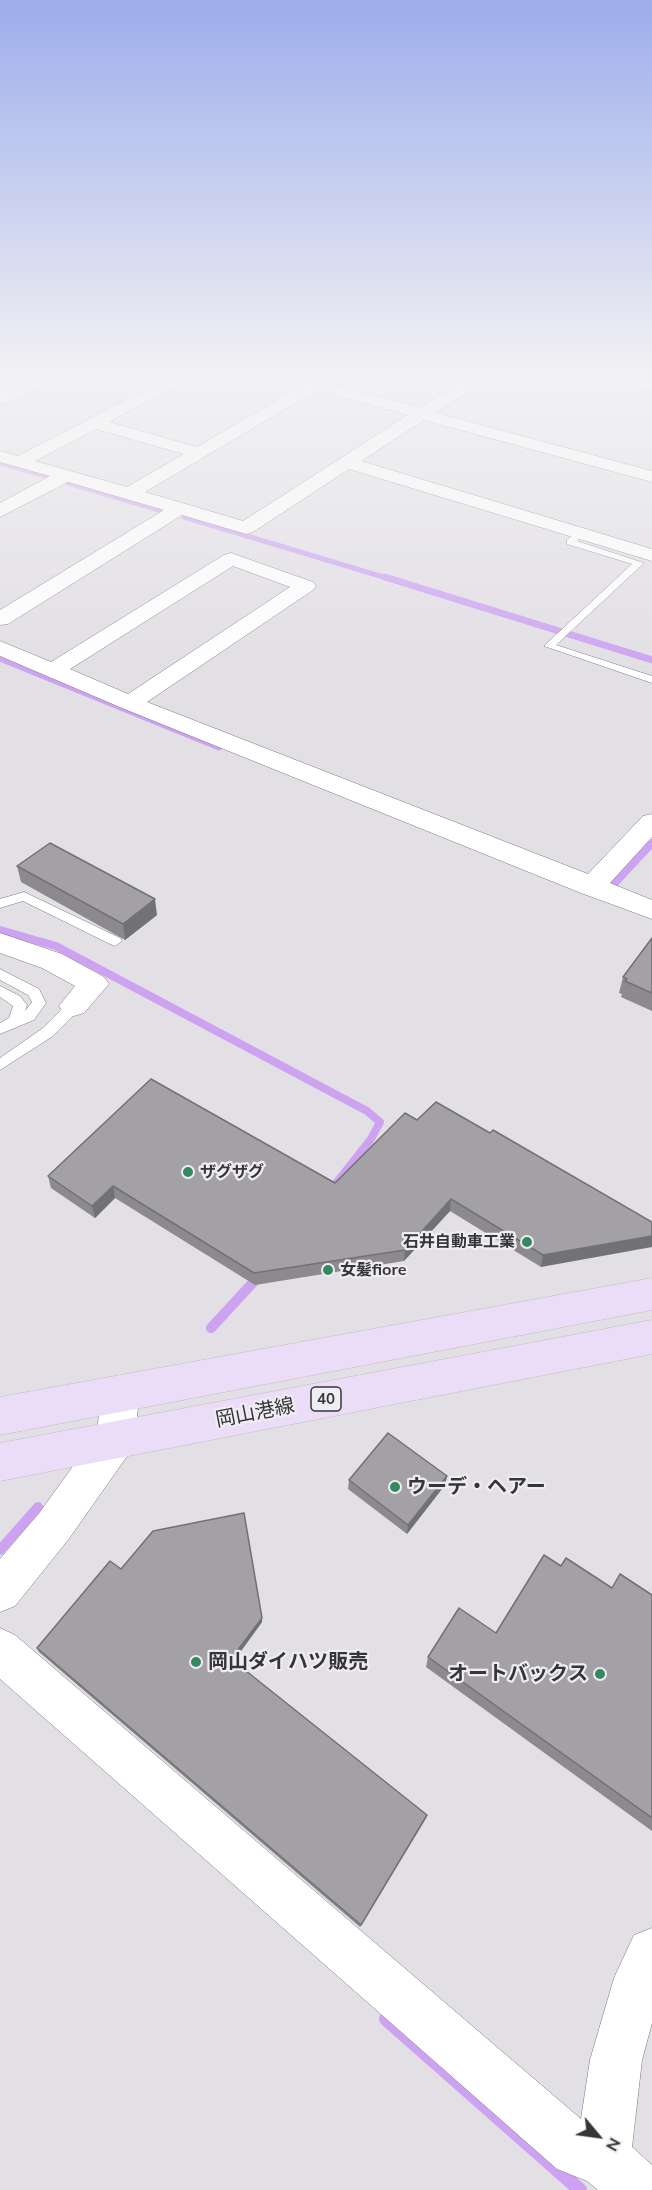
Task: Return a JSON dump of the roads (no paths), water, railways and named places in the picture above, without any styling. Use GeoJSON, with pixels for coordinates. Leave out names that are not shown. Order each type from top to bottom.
{"type":"FeatureCollection","features":[{"type":"Feature","properties":{"kind":"main road"},"geometry":{"type":"LineString","coordinates":[[0,1416],[652,1294]]}},
{"type":"Feature","properties":{"kind":"main road","name":"岡山港線"},"geometry":{"type":"LineString","coordinates":[[0,1462],[652,1338]]}},
{"type":"Feature","properties":{"kind":"street"},"geometry":{"type":"LineString","coordinates":[[56,472],[246,528],[334,472]]}},
{"type":"Feature","properties":{"kind":"street"},"geometry":{"type":"LineString","coordinates":[[129,494],[166,472]]}},
{"type":"Feature","properties":{"kind":"street"},"geometry":{"type":"LineString","coordinates":[[378,472],[652,555]]}},
{"type":"Feature","properties":{"kind":"street"},"geometry":{"type":"LineString","coordinates":[[636,472],[652,477]]}},
{"type":"Feature","properties":{"kind":"street"},"geometry":{"type":"LineString","coordinates":[[0,511],[66,475]]}},
{"type":"Feature","properties":{"kind":"street"},"geometry":{"type":"LineString","coordinates":[[0,619],[179,509]]}},
{"type":"Feature","properties":{"kind":"street"},"geometry":{"type":"LineString","coordinates":[[53,670],[231,559],[306,586],[130,703]]}},
{"type":"Feature","properties":{"kind":"street"},"geometry":{"type":"LineString","coordinates":[[0,648],[130,703],[652,910]]}},
{"type":"Feature","properties":{"kind":"street"},"geometry":{"type":"LineString","coordinates":[[591,887],[652,822]]}},
{"type":"Feature","properties":{"kind":"street"},"geometry":{"type":"LineString","coordinates":[[0,944],[52,961],[94,984],[74,1006]]}},
{"type":"Feature","properties":{"kind":"street"},"geometry":{"type":"LineString","coordinates":[[0,1591],[54,1526],[116,1439],[120,1395]]}},
{"type":"Feature","properties":{"kind":"street"},"geometry":{"type":"LineString","coordinates":[[0,1650],[576,2150],[621,2174]]}},
{"type":"Feature","properties":{"kind":"street"},"geometry":{"type":"LineString","coordinates":[[621,2174],[616,2060],[639,1978],[652,1953]]}},
{"type":"Feature","properties":{"kind":"lane"},"geometry":{"type":"LineString","coordinates":[[580,533],[570,542],[639,562],[549,646],[652,680]]}},
{"type":"Feature","properties":{"kind":"lane"},"geometry":{"type":"LineString","coordinates":[[0,904],[24,896],[115,941]]}},
{"type":"Feature","properties":{"kind":"lane"},"geometry":{"type":"LineString","coordinates":[[0,974],[31,989],[39,999],[33,1013],[0,1029]]}},
{"type":"Feature","properties":{"kind":"lane"},"geometry":{"type":"LineString","coordinates":[[0,991],[15,999],[20,1005],[15,1021]]}},
{"type":"Feature","properties":{"kind":"lane"},"geometry":{"type":"LineString","coordinates":[[0,1065],[48,1032],[74,1006]]}},
{"type":"Feature","properties":{"kind":"waterway"},"geometry":{"type":"LineString","coordinates":[[33,472],[46,476]]}},
{"type":"Feature","properties":{"kind":"waterway"},"geometry":{"type":"LineString","coordinates":[[68,483],[159,510]]}},
{"type":"Feature","properties":{"kind":"waterway"},"geometry":{"type":"LineString","coordinates":[[184,517],[390,579]]}},
{"type":"Feature","properties":{"kind":"waterway"},"geometry":{"type":"LineString","coordinates":[[385,577],[652,660]]}},
{"type":"Feature","properties":{"kind":"waterway"},"geometry":{"type":"LineString","coordinates":[[0,658],[219,747]]}},
{"type":"Feature","properties":{"kind":"waterway"},"geometry":{"type":"LineString","coordinates":[[610,888],[651,844]]}},
{"type":"Feature","properties":{"kind":"waterway"},"geometry":{"type":"LineString","coordinates":[[0,930],[56,946],[367,1111],[380,1122],[371,1139],[334,1186]]}},
{"type":"Feature","properties":{"kind":"waterway"},"geometry":{"type":"LineString","coordinates":[[211,1328],[260,1275]]}},
{"type":"Feature","properties":{"kind":"waterway"},"geometry":{"type":"LineString","coordinates":[[0,1550],[38,1507]]}},
{"type":"Feature","properties":{"kind":"waterway"},"geometry":{"type":"LineString","coordinates":[[386,2019],[580,2190]]}},
{"type":"Feature","properties":{"kind":"place","name":"ザグザグ"},"geometry":{"type":"Point","coordinates":[188,1172]}},
{"type":"Feature","properties":{"kind":"place","name":"石井自動車工業"},"geometry":{"type":"Point","coordinates":[527,1242]}},
{"type":"Feature","properties":{"kind":"place","name":"女髪fiore"},"geometry":{"type":"Point","coordinates":[328,1270]}},
{"type":"Feature","properties":{"kind":"place","name":"ウーデ・ヘアー"},"geometry":{"type":"Point","coordinates":[395,1487]}},
{"type":"Feature","properties":{"kind":"place","name":"岡山ダイハツ販売"},"geometry":{"type":"Point","coordinates":[196,1662]}},
{"type":"Feature","properties":{"kind":"place","name":"オートバックス"},"geometry":{"type":"Point","coordinates":[600,1674]}}]}
